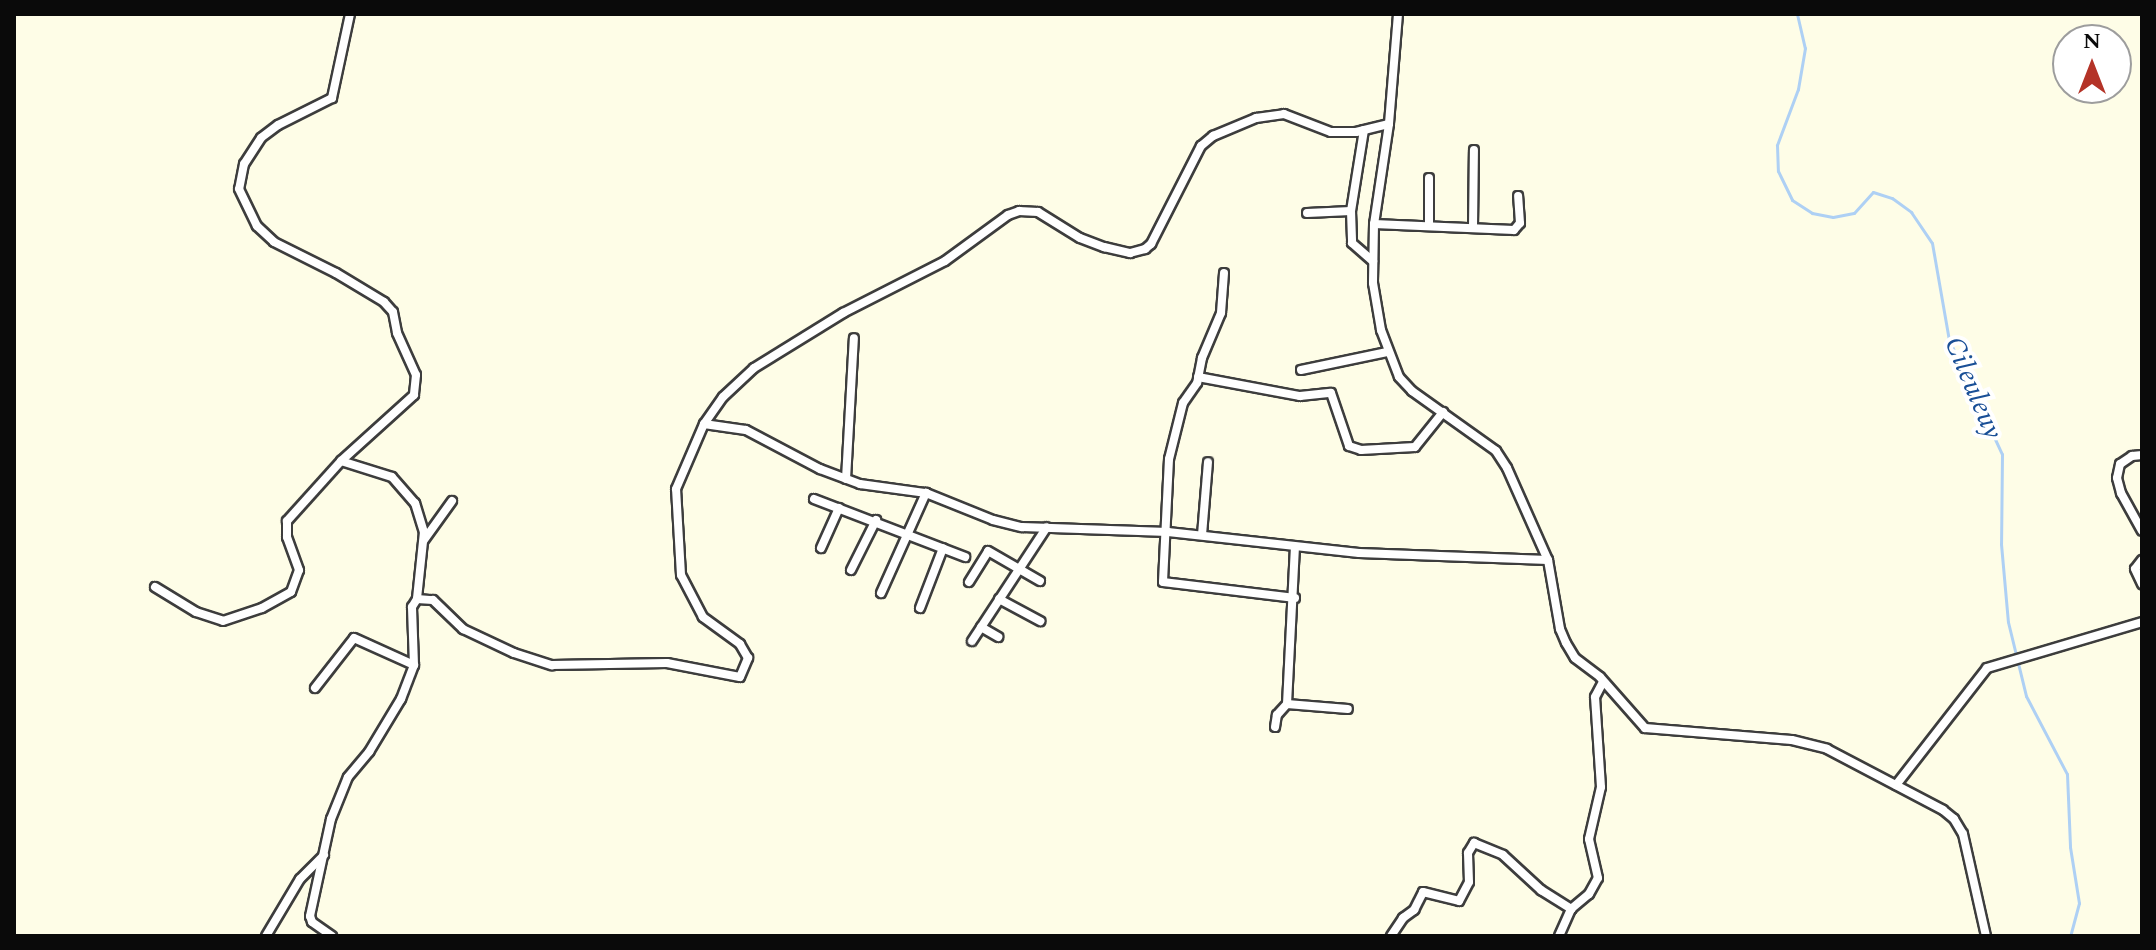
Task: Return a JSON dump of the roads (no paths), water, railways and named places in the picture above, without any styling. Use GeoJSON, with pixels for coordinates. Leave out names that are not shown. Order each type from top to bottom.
{"type":"FeatureCollection","features":[{"type":"Feature","properties":{"kind":"street"},"geometry":{"type":"LineString","coordinates":[[155,587],[196,612],[223,621],[262,608],[291,592],[299,570],[287,537],[287,521],[341,461],[414,395],[416,375],[397,333],[393,312],[384,302],[267,237],[253,220],[238,183],[244,164],[261,138],[278,125],[332,98],[350,14]]}},
{"type":"Feature","properties":{"kind":"street"},"geometry":{"type":"LineString","coordinates":[[1398,14],[1389,124],[1374,224],[1377,312],[1387,352],[1399,377],[1412,391],[1496,451],[1548,560],[1560,629],[1575,658],[1603,682],[1645,728],[1792,740],[1827,749],[1954,819],[1963,834],[1986,936]]}},
{"type":"Feature","properties":{"kind":"street"},"geometry":{"type":"LineString","coordinates":[[417,599],[433,600],[463,629],[514,653],[552,665],[667,663],[740,677],[748,658],[740,644],[703,617],[688,591],[678,558],[676,489],[704,424],[723,397],[754,368],[843,313],[945,261],[1008,215],[1032,210],[1080,238],[1122,252],[1137,252],[1151,244],[1201,146],[1213,136],[1256,118],[1284,114],[1331,132],[1364,130],[1389,124]]}},
{"type":"Feature","properties":{"kind":"street"},"geometry":{"type":"LineString","coordinates":[[1364,130],[1351,211],[1352,243],[1373,261]]}},
{"type":"Feature","properties":{"kind":"street"},"geometry":{"type":"LineString","coordinates":[[1473,227],[1474,150]]}},
{"type":"Feature","properties":{"kind":"street"},"geometry":{"type":"LineString","coordinates":[[1429,178],[1429,225]]}},
{"type":"Feature","properties":{"kind":"street"},"geometry":{"type":"LineString","coordinates":[[1374,224],[1517,229],[1518,196]]}},
{"type":"Feature","properties":{"kind":"street"},"geometry":{"type":"LineString","coordinates":[[1307,213],[1351,211]]}},
{"type":"Feature","properties":{"kind":"street"},"geometry":{"type":"LineString","coordinates":[[1224,273],[1221,313],[1198,377],[1183,403],[1169,459],[1168,532],[1162,577],[1166,585],[1295,598]]}},
{"type":"Feature","properties":{"kind":"street"},"geometry":{"type":"LineString","coordinates":[[846,479],[854,338]]}},
{"type":"Feature","properties":{"kind":"street"},"geometry":{"type":"LineString","coordinates":[[1301,370],[1387,352]]}},
{"type":"Feature","properties":{"kind":"street"},"geometry":{"type":"LineString","coordinates":[[1198,377],[1300,396],[1331,393],[1349,446],[1361,450],[1415,447],[1443,412]]}},
{"type":"Feature","properties":{"kind":"street"},"geometry":{"type":"LineString","coordinates":[[704,424],[746,430],[846,479],[926,493],[993,520],[1047,527],[1202,535],[1295,548],[1548,560]]}},
{"type":"Feature","properties":{"kind":"street"},"geometry":{"type":"LineString","coordinates":[[2142,455],[2132,456],[2120,464],[2117,478],[2121,493],[2142,531]]}},
{"type":"Feature","properties":{"kind":"street"},"geometry":{"type":"LineString","coordinates":[[332,936],[312,922],[310,916],[340,791],[401,699],[414,665],[412,607],[417,599],[423,541],[421,516],[401,483],[371,468],[341,461]]}},
{"type":"Feature","properties":{"kind":"street"},"geometry":{"type":"LineString","coordinates":[[1202,535],[1208,462]]}},
{"type":"Feature","properties":{"kind":"street"},"geometry":{"type":"LineString","coordinates":[[881,593],[926,493]]}},
{"type":"Feature","properties":{"kind":"street"},"geometry":{"type":"LineString","coordinates":[[814,499],[876,520],[965,557]]}},
{"type":"Feature","properties":{"kind":"street"},"geometry":{"type":"LineString","coordinates":[[423,541],[452,501]]}},
{"type":"Feature","properties":{"kind":"street"},"geometry":{"type":"LineString","coordinates":[[821,548],[839,508]]}},
{"type":"Feature","properties":{"kind":"street"},"geometry":{"type":"LineString","coordinates":[[851,570],[876,520]]}},
{"type":"Feature","properties":{"kind":"street"},"geometry":{"type":"LineString","coordinates":[[972,641],[1047,527]]}},
{"type":"Feature","properties":{"kind":"street"},"geometry":{"type":"LineString","coordinates":[[920,608],[943,548]]}},
{"type":"Feature","properties":{"kind":"street"},"geometry":{"type":"LineString","coordinates":[[1275,727],[1277,715],[1287,704],[1295,598],[1295,548]]}},
{"type":"Feature","properties":{"kind":"street"},"geometry":{"type":"LineString","coordinates":[[969,582],[988,551],[1040,581]]}},
{"type":"Feature","properties":{"kind":"street"},"geometry":{"type":"LineString","coordinates":[[2142,560],[2135,569],[2142,584]]}},
{"type":"Feature","properties":{"kind":"street"},"geometry":{"type":"LineString","coordinates":[[999,599],[1040,621]]}},
{"type":"Feature","properties":{"kind":"street"},"geometry":{"type":"LineString","coordinates":[[1896,785],[1978,676],[1999,664],[2029,654],[2142,622]]}},
{"type":"Feature","properties":{"kind":"street"},"geometry":{"type":"LineString","coordinates":[[981,627],[998,637]]}},
{"type":"Feature","properties":{"kind":"street"},"geometry":{"type":"LineString","coordinates":[[315,688],[354,638],[414,665]]}},
{"type":"Feature","properties":{"kind":"street"},"geometry":{"type":"LineString","coordinates":[[1559,936],[1571,909],[1589,894],[1598,878],[1589,839],[1601,787],[1595,697],[1603,682]]}},
{"type":"Feature","properties":{"kind":"street"},"geometry":{"type":"LineString","coordinates":[[1287,704],[1348,709]]}},
{"type":"Feature","properties":{"kind":"street"},"geometry":{"type":"LineString","coordinates":[[1391,936],[1403,918],[1414,910],[1419,894],[1433,892],[1459,901],[1469,882],[1468,853],[1474,843],[1503,855],[1541,890],[1571,909]]}},
{"type":"Feature","properties":{"kind":"street"},"geometry":{"type":"LineString","coordinates":[[266,936],[300,879],[325,854]]}},
{"type":"Feature","properties":{"kind":"waterway","name":"Cileuleuy"},"geometry":{"type":"LineString","coordinates":[[1797,14],[1805,48],[1798,89],[1777,145],[1778,171],[1792,200],[1812,213],[1833,217],[1854,213],[1873,192],[1892,198],[1911,212],[1932,243],[1949,340],[2002,454],[2001,544],[2008,622],[2026,696],[2067,774],[2070,847],[2079,903],[2070,936]]}}]}
